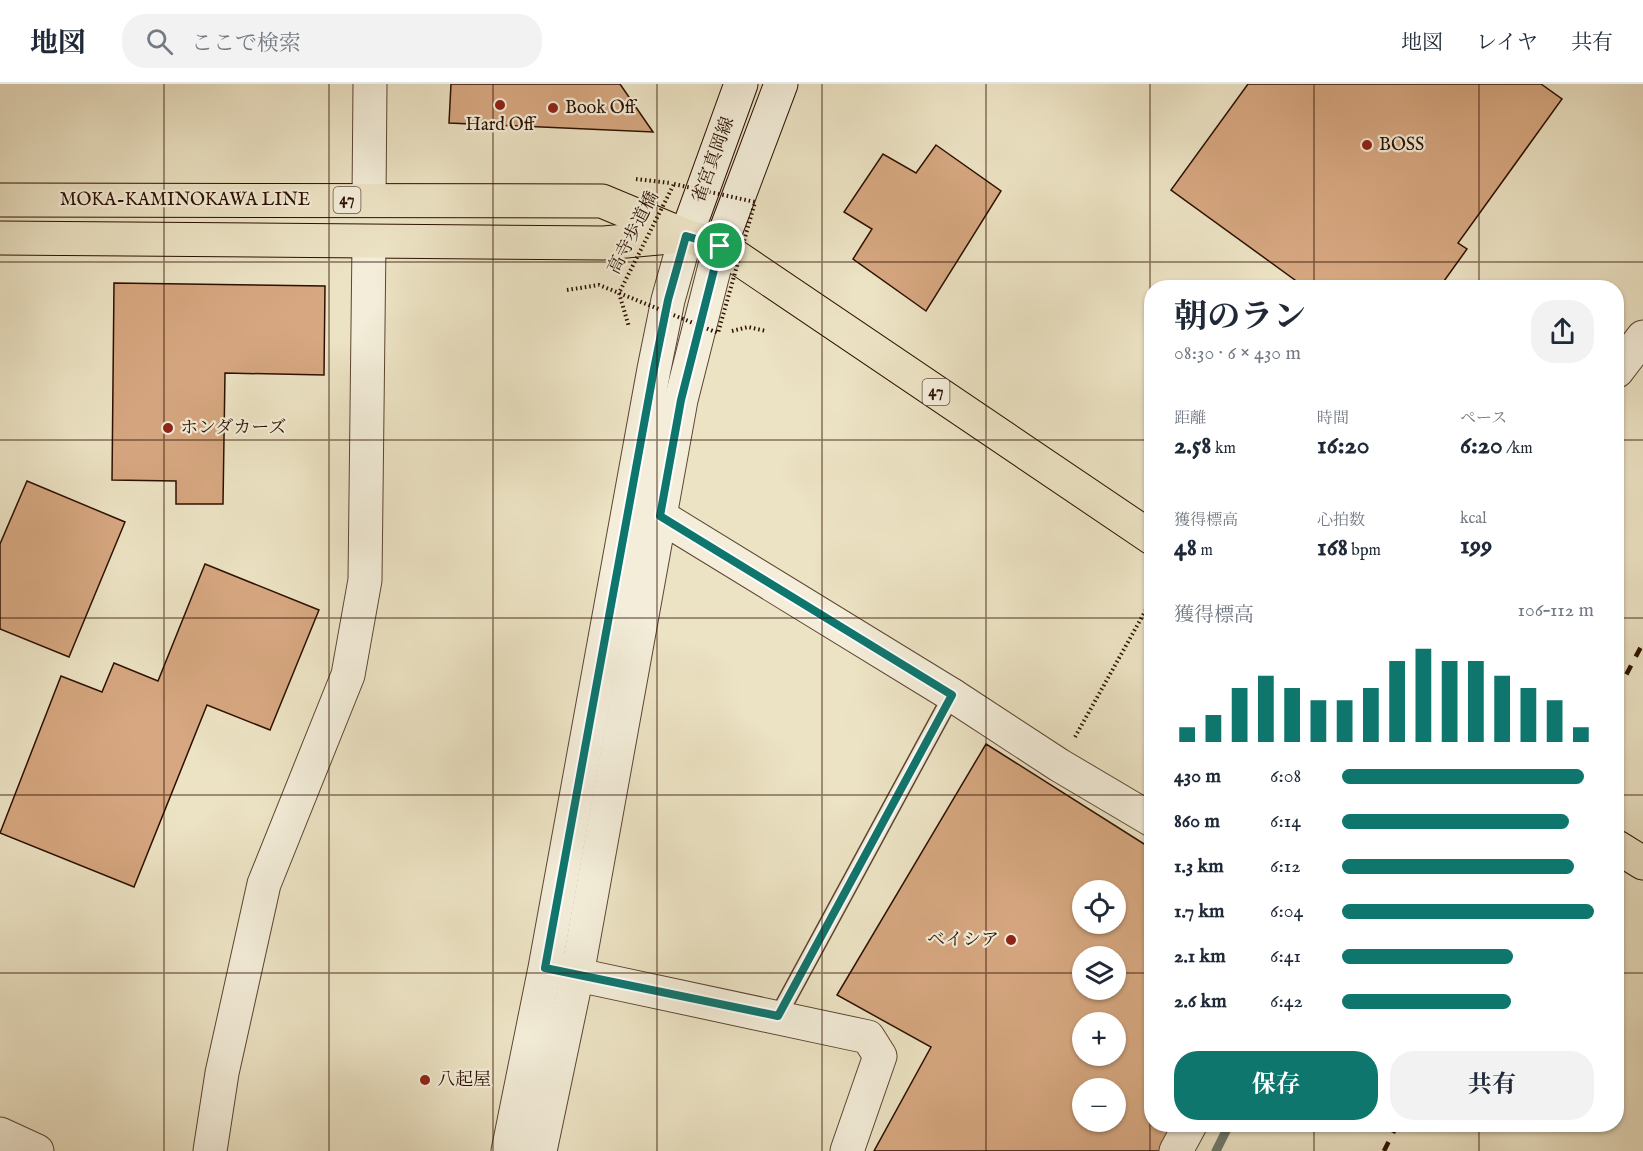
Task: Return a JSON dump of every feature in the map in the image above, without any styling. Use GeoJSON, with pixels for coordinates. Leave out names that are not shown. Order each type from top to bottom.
{"type":"FeatureCollection","features":[{"type":"Feature","properties":{"kind":"main road","name":"MOKA-KAMINOKAWA LINE"},"geometry":{"type":"LineString","coordinates":[[0,201],[602,201],[686,236],[720,246],[1144,533]]}},
{"type":"Feature","properties":{"kind":"main road","name":"MOKA-KAMINOKAWA LINE"},"geometry":{"type":"LineString","coordinates":[[0,238],[604,243],[686,236]]}},
{"type":"Feature","properties":{"kind":"main road"},"geometry":{"type":"LineString","coordinates":[[1624,851],[1643,863]]}},
{"type":"Feature","properties":{"kind":"street"},"geometry":{"type":"LineString","coordinates":[[369,200],[370,84]]}},
{"type":"Feature","properties":{"kind":"street","name":"雀宮真岡線"},"geometry":{"type":"LineString","coordinates":[[508,1151],[545,968],[668,300],[686,236],[741,84]]}},
{"type":"Feature","properties":{"kind":"street","name":"雀宮真岡線"},"geometry":{"type":"LineString","coordinates":[[540,1151],[577,975],[681,400],[720,246],[781,84]]}},
{"type":"Feature","properties":{"kind":"street"},"geometry":{"type":"LineString","coordinates":[[210,1151],[222,1073],[264,884],[348,675],[365,580],[369,242]]}},
{"type":"Feature","properties":{"kind":"street"},"geometry":{"type":"LineString","coordinates":[[1624,362],[1643,337]]}},
{"type":"Feature","properties":{"kind":"street"},"geometry":{"type":"LineString","coordinates":[[660,516],[952,695],[1059,765],[1144,815]]}},
{"type":"Feature","properties":{"kind":"street"},"geometry":{"type":"LineString","coordinates":[[545,968],[868,1037],[880,1056],[848,1151]]}},
{"type":"Feature","properties":{"kind":"street"},"geometry":{"type":"LineString","coordinates":[[1176,1151],[1186,1132]]}},
{"type":"Feature","properties":{"kind":"street"},"geometry":{"type":"LineString","coordinates":[[0,1134],[37,1151]]}},
{"type":"Feature","properties":{"kind":"lane"},"geometry":{"type":"LineString","coordinates":[[778,1016],[952,695]]}},
{"type":"Feature","properties":{"kind":"path"},"geometry":{"type":"LineString","coordinates":[[631,178],[674,184],[679,174]]}},
{"type":"Feature","properties":{"kind":"path","name":"高寺歩道橋"},"geometry":{"type":"LineString","coordinates":[[674,184],[755,202],[718,333],[619,293],[674,184]]}},
{"type":"Feature","properties":{"kind":"path"},"geometry":{"type":"LineString","coordinates":[[567,290],[599,285],[619,293],[630,329]]}},
{"type":"Feature","properties":{"kind":"path"},"geometry":{"type":"LineString","coordinates":[[1059,765],[1144,613]]}},
{"type":"Feature","properties":{"kind":"building"},"geometry":{"type":"Polygon","coordinates":[[[451,84],[620,84],[653,132],[449,123],[451,84]]]}},
{"type":"Feature","properties":{"kind":"building","name":"BOSS"},"geometry":{"type":"Polygon","coordinates":[[[1248,84],[1541,84],[1562,99],[1458,243],[1467,249],[1445,280],[1295,280],[1171,190],[1248,84]]]}},
{"type":"Feature","properties":{"kind":"building"},"geometry":{"type":"Polygon","coordinates":[[[936,145],[1001,191],[926,311],[853,259],[872,229],[844,212],[883,154],[916,173],[936,145]]]}},
{"type":"Feature","properties":{"kind":"building","name":"ホンダカーズ"},"geometry":{"type":"Polygon","coordinates":[[[114,283],[325,286],[324,375],[225,373],[223,504],[176,504],[176,481],[112,480],[114,283]]]}},
{"type":"Feature","properties":{"kind":"building"},"geometry":{"type":"Polygon","coordinates":[[[27,481],[125,522],[69,657],[0,629],[0,544],[27,481]]]}},
{"type":"Feature","properties":{"kind":"building"},"geometry":{"type":"Polygon","coordinates":[[[205,564],[319,610],[270,730],[207,705],[134,887],[0,833],[61,676],[102,692],[114,663],[158,681],[205,564]]]}},
{"type":"Feature","properties":{"kind":"building","name":"ベイシア"},"geometry":{"type":"Polygon","coordinates":[[[986,744],[1144,844],[1144,1132],[1181,1132],[1171,1151],[874,1151],[931,1047],[837,995],[986,744]]]}},
{"type":"Feature","properties":{"kind":"waterway"},"geometry":{"type":"LineString","coordinates":[[1216,1151],[1226,1132]]}},
{"type":"Feature","properties":{"kind":"railway"},"geometry":{"type":"LineString","coordinates":[[1624,679],[1643,643]]}},
{"type":"Feature","properties":{"kind":"railway"},"geometry":{"type":"LineString","coordinates":[[1384,1151],[1394,1132]]}},
{"type":"Feature","properties":{"kind":"place","name":"Hard Off"},"geometry":{"type":"Point","coordinates":[500,105]}},
{"type":"Feature","properties":{"kind":"place","name":"Book Off"},"geometry":{"type":"Point","coordinates":[553,108]}},
{"type":"Feature","properties":{"kind":"place","name":"BOSS"},"geometry":{"type":"Point","coordinates":[1367,145]}},
{"type":"Feature","properties":{"kind":"place","name":"ホンダカーズ"},"geometry":{"type":"Point","coordinates":[168,428]}},
{"type":"Feature","properties":{"kind":"place","name":"ベイシア"},"geometry":{"type":"Point","coordinates":[1011,940]}},
{"type":"Feature","properties":{"kind":"place","name":"八起屋"},"geometry":{"type":"Point","coordinates":[425,1080]}},
{"type":"Feature","properties":{"kind":"route"},"geometry":{"type":"LineString","coordinates":[[686,236],[720,246],[681,400],[660,516],[952,695],[778,1016],[545,968],[634,470],[668,300],[686,236]]}}]}
